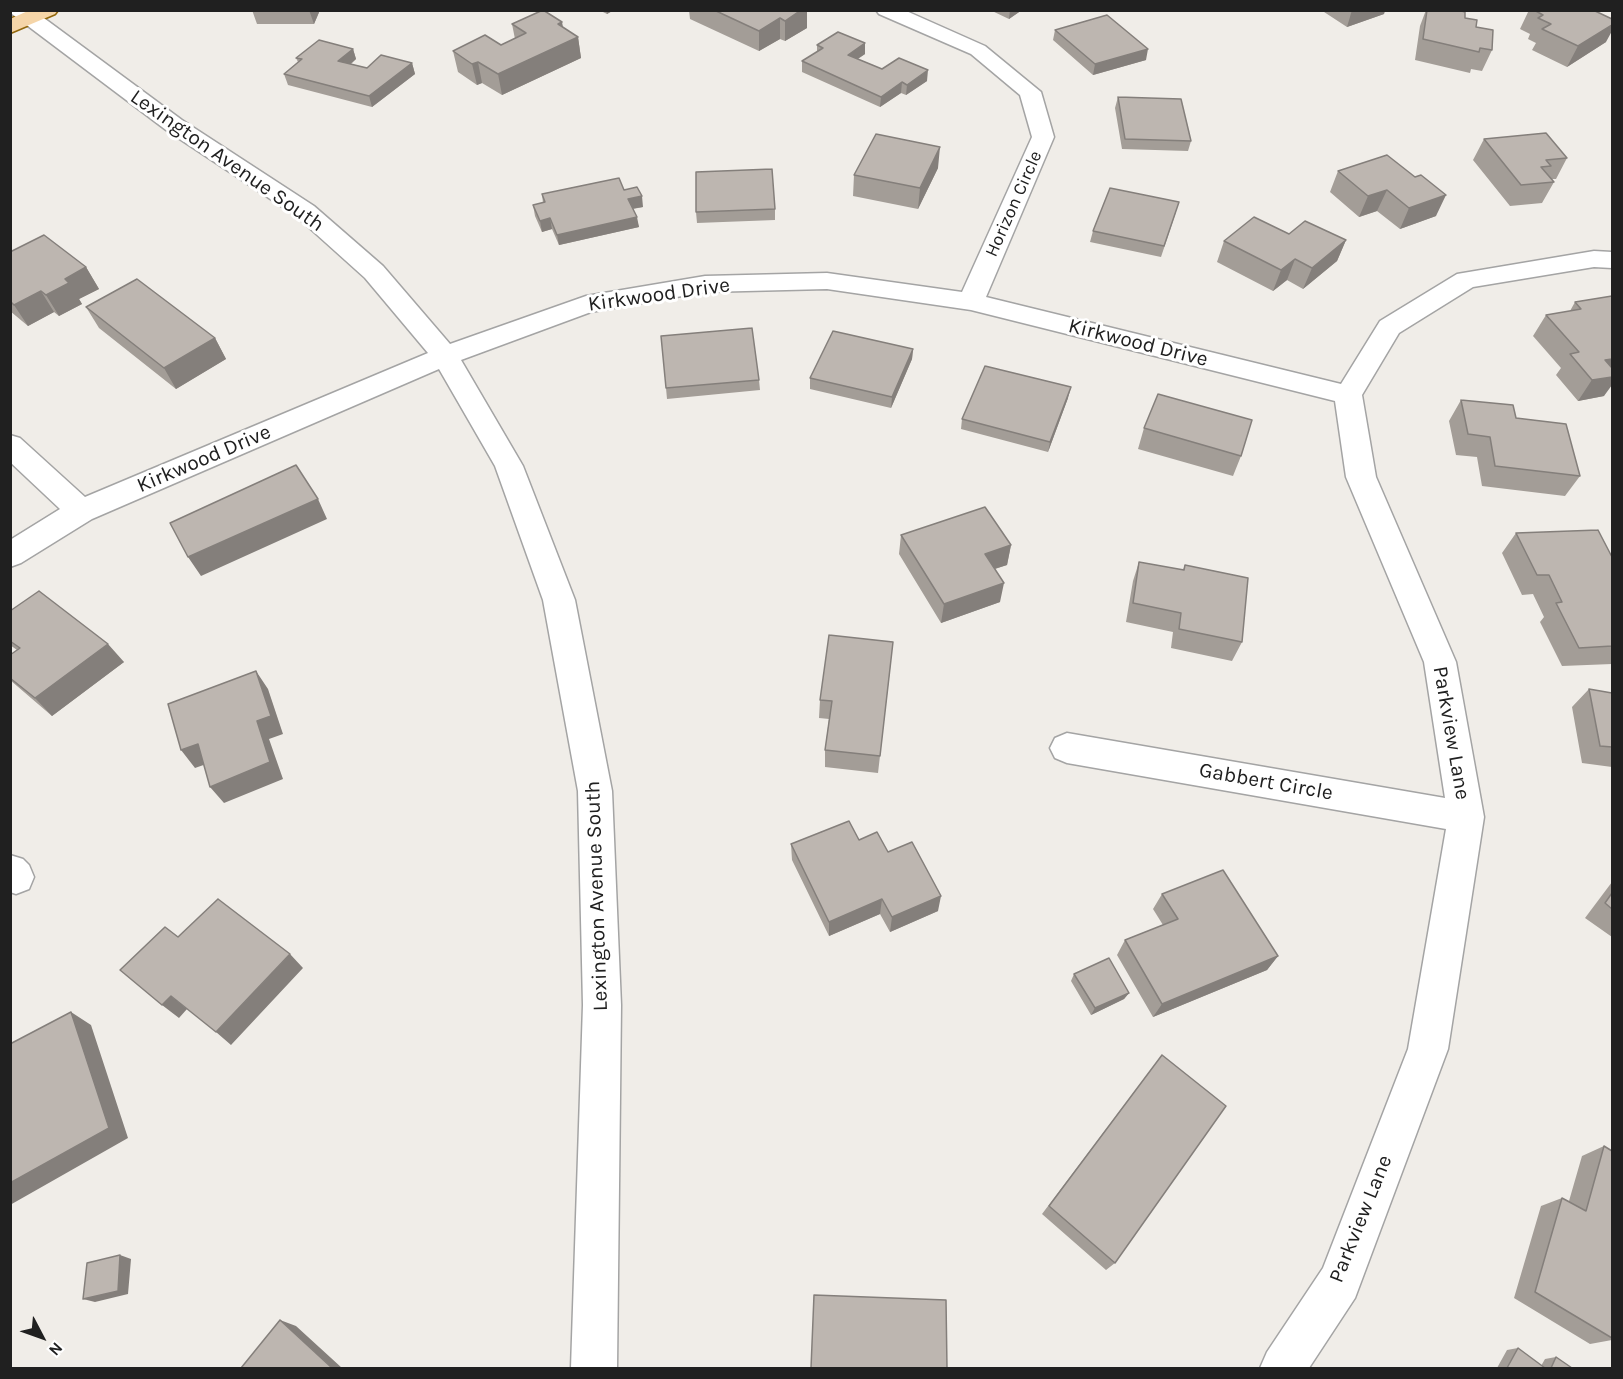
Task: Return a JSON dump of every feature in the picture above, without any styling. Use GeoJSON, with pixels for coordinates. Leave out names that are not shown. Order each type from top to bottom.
{"type":"FeatureCollection","features":[{"type":"Feature","properties":{"kind":"street","name":"Horizon Circle"},"geometry":{"type":"LineString","coordinates":[[886,10],[978,50],[1030,92],[1037,114],[1043,137],[971,302]]}},
{"type":"Feature","properties":{"kind":"street","name":"Lexington Avenue South"},"geometry":{"type":"LineString","coordinates":[[27,16],[174,125],[305,212],[374,272],[445,356],[509,466],[559,600],[595,791],[602,1005],[594,1368]]}},
{"type":"Feature","properties":{"kind":"street"},"geometry":{"type":"LineString","coordinates":[[1348,395],[1389,327],[1466,280],[1594,259],[1612,261]]}},
{"type":"Feature","properties":{"kind":"street","name":"Kirkwood Drive"},"geometry":{"type":"LineString","coordinates":[[10,555],[81,511],[445,356],[586,304],[705,284],[827,281],[971,302],[1348,395]]}},
{"type":"Feature","properties":{"kind":"street","name":"Parkview Lane"},"geometry":{"type":"LineString","coordinates":[[1283,1368],[1339,1282],[1428,1049],[1466,817],[1440,662],[1361,477],[1348,395]]}},
{"type":"Feature","properties":{"kind":"street"},"geometry":{"type":"LineString","coordinates":[[10,445],[81,511]]}},
{"type":"Feature","properties":{"kind":"street","name":"Gabbert Circle"},"geometry":{"type":"LineString","coordinates":[[1067,747],[1466,817]]}},
{"type":"Feature","properties":{"kind":"building"},"geometry":{"type":"Polygon","coordinates":[[[543,10],[562,22],[558,24],[578,37],[498,74],[478,62],[472,64],[453,51],[485,35],[501,45],[526,33],[512,24],[543,10]]]}},
{"type":"Feature","properties":{"kind":"building"},"geometry":{"type":"Polygon","coordinates":[[[714,10],[801,10],[785,21],[780,18],[759,31],[714,10]]]}},
{"type":"Feature","properties":{"kind":"building"},"geometry":{"type":"Polygon","coordinates":[[[1427,10],[1465,12],[1465,18],[1477,20],[1476,27],[1493,30],[1492,50],[1480,48],[1479,52],[1423,39],[1427,10]]]}},
{"type":"Feature","properties":{"kind":"building"},"geometry":{"type":"Polygon","coordinates":[[[1534,10],[1593,10],[1612,19],[1612,25],[1578,46],[1542,29],[1551,24],[1538,18],[1543,15],[1534,10]]]}},
{"type":"Feature","properties":{"kind":"building"},"geometry":{"type":"Polygon","coordinates":[[[1107,15],[1148,49],[1095,64],[1055,30],[1107,15]]]}},
{"type":"Feature","properties":{"kind":"building"},"geometry":{"type":"Polygon","coordinates":[[[838,32],[865,43],[848,55],[882,69],[899,58],[928,70],[907,85],[902,82],[881,97],[802,61],[823,48],[817,45],[838,32]]]}},
{"type":"Feature","properties":{"kind":"building"},"geometry":{"type":"Polygon","coordinates":[[[319,40],[353,49],[338,61],[367,68],[381,55],[412,63],[369,96],[284,74],[302,59],[296,58],[319,40]]]}},
{"type":"Feature","properties":{"kind":"building"},"geometry":{"type":"Polygon","coordinates":[[[1118,97],[1181,99],[1191,141],[1125,139],[1118,97]]]}},
{"type":"Feature","properties":{"kind":"building"},"geometry":{"type":"Polygon","coordinates":[[[1546,133],[1567,158],[1546,160],[1551,166],[1541,167],[1554,182],[1521,185],[1484,139],[1546,133]]]}},
{"type":"Feature","properties":{"kind":"building"},"geometry":{"type":"Polygon","coordinates":[[[876,134],[940,147],[920,188],[854,175],[876,134]]]}},
{"type":"Feature","properties":{"kind":"building"},"geometry":{"type":"Polygon","coordinates":[[[1387,155],[1415,177],[1421,175],[1446,195],[1409,208],[1387,190],[1368,196],[1338,171],[1387,155]]]}},
{"type":"Feature","properties":{"kind":"building"},"geometry":{"type":"Polygon","coordinates":[[[772,169],[775,209],[696,212],[696,172],[772,169]]]}},
{"type":"Feature","properties":{"kind":"building"},"geometry":{"type":"Polygon","coordinates":[[[619,178],[624,190],[637,187],[642,196],[628,199],[637,217],[557,235],[550,218],[540,221],[533,205],[545,202],[542,194],[619,178]]]}},
{"type":"Feature","properties":{"kind":"building"},"geometry":{"type":"Polygon","coordinates":[[[1110,188],[1179,202],[1164,246],[1093,231],[1110,188]]]}},
{"type":"Feature","properties":{"kind":"building"},"geometry":{"type":"Polygon","coordinates":[[[1254,217],[1289,234],[1305,221],[1346,240],[1312,268],[1295,259],[1281,270],[1224,241],[1254,217]]]}},
{"type":"Feature","properties":{"kind":"building"},"geometry":{"type":"Polygon","coordinates":[[[44,235],[86,267],[65,279],[69,283],[46,295],[41,291],[14,305],[10,301],[10,252],[44,235]]]}},
{"type":"Feature","properties":{"kind":"building"},"geometry":{"type":"Polygon","coordinates":[[[137,279],[215,338],[164,368],[86,307],[137,279]]]}},
{"type":"Feature","properties":{"kind":"building"},"geometry":{"type":"Polygon","coordinates":[[[1612,296],[1612,359],[1605,360],[1612,368],[1612,377],[1592,380],[1570,354],[1579,352],[1546,315],[1581,309],[1575,302],[1612,296]]]}},
{"type":"Feature","properties":{"kind":"building"},"geometry":{"type":"Polygon","coordinates":[[[752,328],[759,380],[666,388],[661,336],[752,328]]]}},
{"type":"Feature","properties":{"kind":"building"},"geometry":{"type":"Polygon","coordinates":[[[833,331],[913,349],[892,397],[810,378],[833,331]]]}},
{"type":"Feature","properties":{"kind":"building"},"geometry":{"type":"Polygon","coordinates":[[[985,366],[1071,387],[1050,442],[962,419],[985,366]]]}},
{"type":"Feature","properties":{"kind":"building"},"geometry":{"type":"Polygon","coordinates":[[[1158,394],[1252,420],[1241,456],[1144,428],[1158,394]]]}},
{"type":"Feature","properties":{"kind":"building"},"geometry":{"type":"Polygon","coordinates":[[[1461,400],[1513,405],[1516,418],[1566,424],[1580,476],[1495,466],[1490,437],[1468,434],[1461,400]]]}},
{"type":"Feature","properties":{"kind":"building"},"geometry":{"type":"Polygon","coordinates":[[[296,465],[318,499],[188,557],[170,523],[296,465]]]}},
{"type":"Feature","properties":{"kind":"building"},"geometry":{"type":"Polygon","coordinates":[[[985,507],[1011,545],[985,554],[1004,583],[944,604],[901,535],[985,507]]]}},
{"type":"Feature","properties":{"kind":"building"},"geometry":{"type":"Polygon","coordinates":[[[1598,530],[1612,557],[1612,646],[1579,648],[1556,603],[1562,602],[1549,575],[1537,575],[1516,533],[1598,530]]]}},
{"type":"Feature","properties":{"kind":"building"},"geometry":{"type":"Polygon","coordinates":[[[1139,562],[1184,570],[1185,565],[1248,578],[1242,642],[1179,629],[1181,613],[1133,603],[1139,562]]]}},
{"type":"Feature","properties":{"kind":"building"},"geometry":{"type":"Polygon","coordinates":[[[39,591],[108,644],[35,698],[10,678],[10,655],[20,648],[10,641],[10,611],[39,591]]]}},
{"type":"Feature","properties":{"kind":"building"},"geometry":{"type":"Polygon","coordinates":[[[829,635],[893,642],[880,756],[825,750],[832,701],[820,700],[829,635]]]}},
{"type":"Feature","properties":{"kind":"building"},"geometry":{"type":"Polygon","coordinates":[[[256,671],[271,716],[257,721],[270,762],[210,787],[198,744],[181,750],[168,704],[256,671]]]}},
{"type":"Feature","properties":{"kind":"building"},"geometry":{"type":"Polygon","coordinates":[[[1589,689],[1612,693],[1612,747],[1600,746],[1589,689]]]}},
{"type":"Feature","properties":{"kind":"building"},"geometry":{"type":"Polygon","coordinates":[[[849,821],[859,840],[877,832],[888,852],[912,842],[941,896],[892,917],[882,899],[829,922],[791,844],[849,821]]]}},
{"type":"Feature","properties":{"kind":"building"},"geometry":{"type":"Polygon","coordinates":[[[1223,870],[1278,956],[1162,1004],[1125,940],[1178,919],[1162,894],[1223,870]]]}},
{"type":"Feature","properties":{"kind":"building"},"geometry":{"type":"Polygon","coordinates":[[[1612,893],[1612,909],[1605,903],[1612,893]]]}},
{"type":"Feature","properties":{"kind":"building"},"geometry":{"type":"Polygon","coordinates":[[[218,899],[290,954],[216,1032],[171,996],[162,1005],[120,970],[165,927],[178,937],[218,899]]]}},
{"type":"Feature","properties":{"kind":"building"},"geometry":{"type":"Polygon","coordinates":[[[1109,958],[1129,993],[1095,1008],[1074,974],[1109,958]]]}},
{"type":"Feature","properties":{"kind":"building"},"geometry":{"type":"Polygon","coordinates":[[[71,1012],[109,1128],[10,1183],[10,1044],[71,1012]]]}},
{"type":"Feature","properties":{"kind":"building"},"geometry":{"type":"Polygon","coordinates":[[[1162,1055],[1226,1106],[1115,1263],[1049,1206],[1162,1055]]]}},
{"type":"Feature","properties":{"kind":"building"},"geometry":{"type":"Polygon","coordinates":[[[1604,1146],[1612,1151],[1612,1338],[1535,1292],[1562,1198],[1586,1211],[1604,1146]]]}},
{"type":"Feature","properties":{"kind":"building"},"geometry":{"type":"Polygon","coordinates":[[[120,1255],[118,1291],[83,1299],[87,1263],[120,1255]]]}},
{"type":"Feature","properties":{"kind":"building"},"geometry":{"type":"Polygon","coordinates":[[[814,1295],[946,1300],[947,1368],[811,1368],[814,1295]]]}},
{"type":"Feature","properties":{"kind":"building"},"geometry":{"type":"Polygon","coordinates":[[[280,1320],[332,1368],[241,1368],[280,1320]]]}},
{"type":"Feature","properties":{"kind":"building"},"geometry":{"type":"Polygon","coordinates":[[[1518,1348],[1545,1368],[1507,1368],[1518,1348]]]}},
{"type":"Feature","properties":{"kind":"building"},"geometry":{"type":"Polygon","coordinates":[[[1556,1357],[1572,1368],[1551,1368],[1556,1357]]]}}]}
